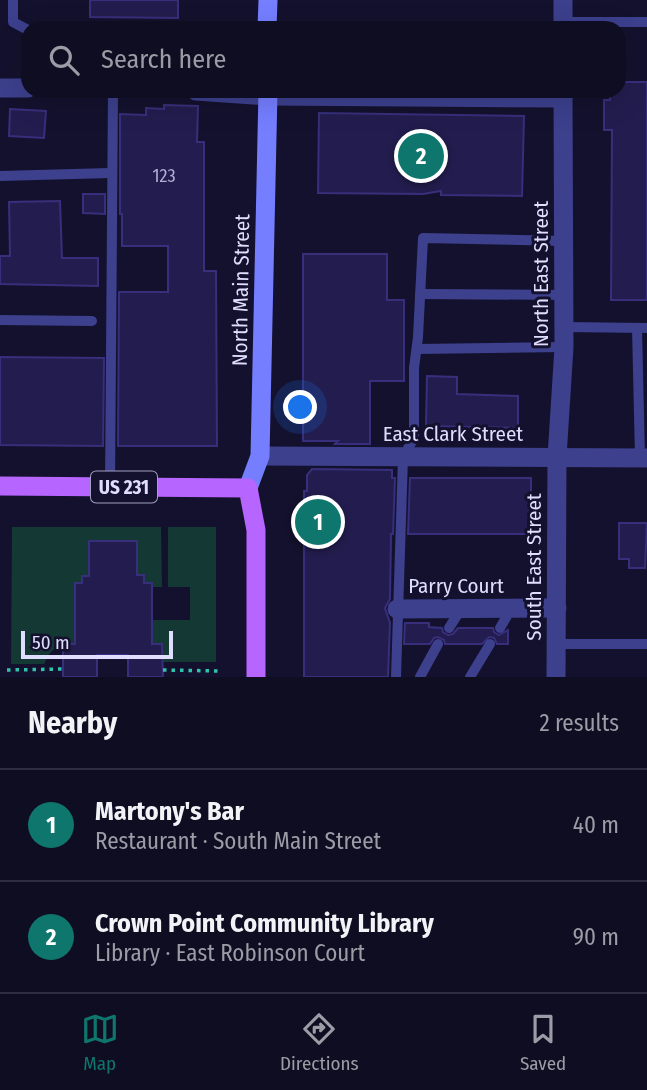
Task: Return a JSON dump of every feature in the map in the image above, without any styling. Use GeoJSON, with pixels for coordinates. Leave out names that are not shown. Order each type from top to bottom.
{"type":"FeatureCollection","features":[{"type":"Feature","properties":{"kind":"main road"},"geometry":{"type":"LineString","coordinates":[[267,21],[268,0]]}},
{"type":"Feature","properties":{"kind":"main road","name":"North Main Street"},"geometry":{"type":"LineString","coordinates":[[248,488],[260,456],[269,98]]}},
{"type":"Feature","properties":{"kind":"main road","name":"US 231"},"geometry":{"type":"LineString","coordinates":[[0,486],[248,488]]}},
{"type":"Feature","properties":{"kind":"main road"},"geometry":{"type":"LineString","coordinates":[[248,488],[256,530],[256,677]]}},
{"type":"Feature","properties":{"kind":"street"},"geometry":{"type":"LineString","coordinates":[[563,0],[563,21]]}},
{"type":"Feature","properties":{"kind":"street"},"geometry":{"type":"LineString","coordinates":[[0,88],[21,88]]}},
{"type":"Feature","properties":{"kind":"street","name":"North East Street"},"geometry":{"type":"LineString","coordinates":[[557,457],[564,348],[563,98]]}},
{"type":"Feature","properties":{"kind":"street","name":"East Clark Street"},"geometry":{"type":"LineString","coordinates":[[260,456],[644,458]]}},
{"type":"Feature","properties":{"kind":"street","name":"South East Street"},"geometry":{"type":"LineString","coordinates":[[556,677],[557,457]]}},
{"type":"Feature","properties":{"kind":"street","name":"Parry Court"},"geometry":{"type":"LineString","coordinates":[[397,609],[557,608]]}},
{"type":"Feature","properties":{"kind":"lane"},"geometry":{"type":"LineString","coordinates":[[13,0],[13,22],[21,26]]}},
{"type":"Feature","properties":{"kind":"lane"},"geometry":{"type":"LineString","coordinates":[[626,23],[647,22]]}},
{"type":"Feature","properties":{"kind":"lane"},"geometry":{"type":"LineString","coordinates":[[110,487],[110,173],[113,98]]}},
{"type":"Feature","properties":{"kind":"lane"},"geometry":{"type":"LineString","coordinates":[[0,176],[110,173]]}},
{"type":"Feature","properties":{"kind":"lane"},"geometry":{"type":"LineString","coordinates":[[396,677],[403,457],[414,438],[414,368],[423,238],[564,241]]}},
{"type":"Feature","properties":{"kind":"lane"},"geometry":{"type":"LineString","coordinates":[[420,294],[564,295]]}},
{"type":"Feature","properties":{"kind":"lane"},"geometry":{"type":"LineString","coordinates":[[0,320],[92,321]]}},
{"type":"Feature","properties":{"kind":"lane"},"geometry":{"type":"LineString","coordinates":[[564,327],[642,328],[644,458]]}},
{"type":"Feature","properties":{"kind":"lane"},"geometry":{"type":"LineString","coordinates":[[417,348],[564,348]]}},
{"type":"Feature","properties":{"kind":"lane"},"geometry":{"type":"LineString","coordinates":[[449,628],[461,609]]}},
{"type":"Feature","properties":{"kind":"lane"},"geometry":{"type":"LineString","coordinates":[[500,628],[511,609]]}},
{"type":"Feature","properties":{"kind":"lane"},"geometry":{"type":"LineString","coordinates":[[420,677],[438,644]]}},
{"type":"Feature","properties":{"kind":"lane"},"geometry":{"type":"LineString","coordinates":[[470,677],[490,644]]}},
{"type":"Feature","properties":{"kind":"lane"},"geometry":{"type":"LineString","coordinates":[[556,644],[647,644]]}},
{"type":"Feature","properties":{"kind":"path"},"geometry":{"type":"LineString","coordinates":[[7,670],[63,669]]}},
{"type":"Feature","properties":{"kind":"path"},"geometry":{"type":"LineString","coordinates":[[163,670],[219,671]]}},
{"type":"Feature","properties":{"kind":"green space"},"geometry":{"type":"Polygon","coordinates":[[[12,527],[161,527],[162,587],[152,587],[152,583],[144,583],[137,575],[137,541],[89,541],[89,576],[82,576],[82,583],[75,584],[75,623],[82,644],[58,645],[44,664],[11,664],[12,527]]]}},
{"type":"Feature","properties":{"kind":"green space"},"geometry":{"type":"Polygon","coordinates":[[[168,527],[216,527],[216,662],[162,662],[162,644],[144,644],[144,625],[152,625],[152,620],[190,620],[190,587],[168,587],[168,527]]]}},
{"type":"Feature","properties":{"kind":"building"},"geometry":{"type":"Polygon","coordinates":[[[90,0],[178,0],[178,18],[90,17],[90,0]]]}},
{"type":"Feature","properties":{"kind":"building"},"geometry":{"type":"Polygon","coordinates":[[[626,82],[647,82],[647,300],[611,300],[612,130],[604,130],[604,100],[626,98],[626,82]]]}},
{"type":"Feature","properties":{"kind":"building"},"geometry":{"type":"Polygon","coordinates":[[[164,105],[198,106],[197,142],[204,142],[204,271],[216,271],[217,446],[118,446],[119,292],[168,292],[168,246],[122,246],[120,114],[146,115],[146,108],[164,109],[164,105]]]}},
{"type":"Feature","properties":{"kind":"building"},"geometry":{"type":"Polygon","coordinates":[[[10,109],[46,111],[44,138],[9,136],[10,109]]]}},
{"type":"Feature","properties":{"kind":"building"},"geometry":{"type":"Polygon","coordinates":[[[319,113],[524,116],[522,196],[441,195],[441,191],[423,194],[318,193],[319,113]]]}},
{"type":"Feature","properties":{"kind":"building"},"geometry":{"type":"Polygon","coordinates":[[[83,194],[105,194],[105,214],[83,213],[83,194]]]}},
{"type":"Feature","properties":{"kind":"building"},"geometry":{"type":"Polygon","coordinates":[[[60,201],[62,258],[98,258],[98,286],[0,284],[0,256],[10,256],[9,202],[60,201]]]}},
{"type":"Feature","properties":{"kind":"building"},"geometry":{"type":"Polygon","coordinates":[[[303,254],[387,254],[387,300],[404,300],[404,381],[370,381],[370,444],[303,441],[303,254]]]}},
{"type":"Feature","properties":{"kind":"building"},"geometry":{"type":"Polygon","coordinates":[[[0,357],[104,358],[103,446],[0,445],[0,357]]]}},
{"type":"Feature","properties":{"kind":"building"},"geometry":{"type":"Polygon","coordinates":[[[427,376],[457,377],[457,394],[518,396],[518,428],[426,426],[427,376]]]}},
{"type":"Feature","properties":{"kind":"building"},"geometry":{"type":"Polygon","coordinates":[[[312,469],[392,470],[392,478],[395,478],[390,599],[385,608],[390,623],[388,677],[304,677],[304,491],[307,491],[307,475],[312,469]]]}},
{"type":"Feature","properties":{"kind":"building"},"geometry":{"type":"Polygon","coordinates":[[[410,478],[531,478],[531,534],[408,534],[410,478]]]}},
{"type":"Feature","properties":{"kind":"building"},"geometry":{"type":"Polygon","coordinates":[[[619,523],[647,523],[645,568],[629,568],[629,559],[619,559],[619,523]]]}},
{"type":"Feature","properties":{"kind":"building"},"geometry":{"type":"Polygon","coordinates":[[[89,541],[137,541],[137,575],[144,575],[144,583],[152,583],[152,644],[162,644],[163,677],[128,677],[128,655],[97,655],[97,677],[63,677],[63,644],[75,644],[75,583],[82,583],[82,576],[89,576],[89,541]]]}},
{"type":"Feature","properties":{"kind":"building"},"geometry":{"type":"Polygon","coordinates":[[[405,623],[429,623],[429,627],[442,628],[448,635],[458,628],[493,628],[499,635],[508,630],[508,644],[497,644],[494,638],[489,637],[482,644],[445,644],[444,640],[438,637],[430,644],[404,644],[405,623]]]}},
{"type":"Feature","properties":{"kind":"place","name":"Crown Point Community Library"},"geometry":{"type":"Point","coordinates":[421,156]}},
{"type":"Feature","properties":{"kind":"place","name":"Martony's Bar"},"geometry":{"type":"Point","coordinates":[318,522]}}]}
